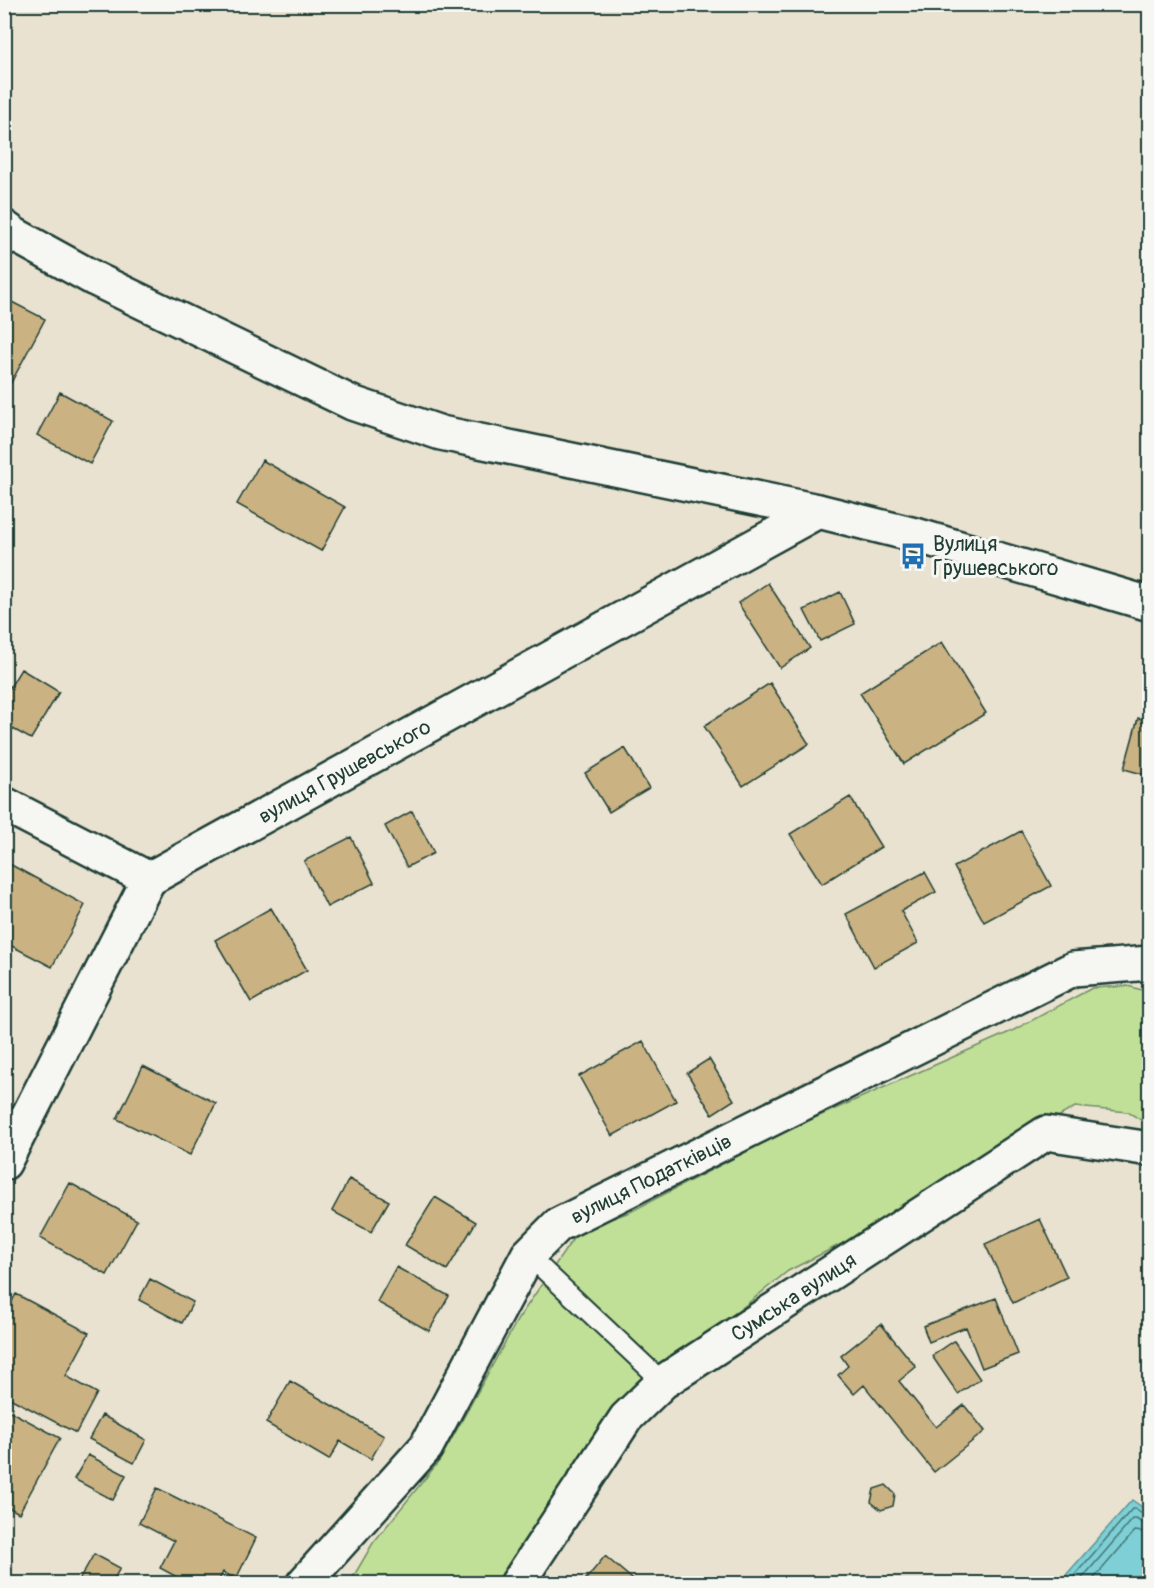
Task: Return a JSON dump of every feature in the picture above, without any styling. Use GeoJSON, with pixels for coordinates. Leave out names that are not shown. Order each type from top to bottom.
{"type":"FeatureCollection","features":[{"type":"Feature","properties":{"kind":"street"},"geometry":{"type":"LineString","coordinates":[[4,227],[95,279],[352,403],[441,433],[818,511],[919,536],[1149,604]]}},
{"type":"Feature","properties":{"kind":"street","name":"вулиця Грушевського"},"geometry":{"type":"LineString","coordinates":[[149,879],[818,511]]}},
{"type":"Feature","properties":{"kind":"street"},"geometry":{"type":"LineString","coordinates":[[4,804],[149,879],[4,1163]]}},
{"type":"Feature","properties":{"kind":"street","name":"вулиця Податківців"},"geometry":{"type":"LineString","coordinates":[[303,1584],[426,1447],[528,1255],[558,1225],[1073,969],[1149,963]]}},
{"type":"Feature","properties":{"kind":"street","name":"Сумська вулиця"},"geometry":{"type":"LineString","coordinates":[[517,1584],[626,1418],[663,1382],[1046,1133],[1149,1149]]}},
{"type":"Feature","properties":{"kind":"lane"},"geometry":{"type":"LineString","coordinates":[[528,1255],[663,1382]]}},
{"type":"Feature","properties":{"kind":"green space"},"geometry":{"type":"Polygon","coordinates":[[[1128,986],[1149,992],[1149,1125],[1128,1112],[1075,1107],[948,1181],[920,1204],[788,1271],[669,1367],[638,1385],[592,1437],[498,1583],[349,1584],[373,1543],[440,1460],[518,1319],[579,1230],[630,1212],[794,1127],[1012,1031],[1092,988],[1128,986]]]}},
{"type":"Feature","properties":{"kind":"water"},"geometry":{"type":"Polygon","coordinates":[[[1132,1500],[1149,1512],[1149,1561],[1140,1583],[1059,1583],[1132,1500]]]}},
{"type":"Feature","properties":{"kind":"building"},"geometry":{"type":"Polygon","coordinates":[[[4,298],[45,319],[4,396],[4,298]]]}},
{"type":"Feature","properties":{"kind":"building"},"geometry":{"type":"Polygon","coordinates":[[[60,392],[113,421],[90,464],[37,435],[60,392]]]}},
{"type":"Feature","properties":{"kind":"building"},"geometry":{"type":"Polygon","coordinates":[[[262,460],[345,507],[321,551],[237,504],[262,460]]]}},
{"type":"Feature","properties":{"kind":"building"},"geometry":{"type":"Polygon","coordinates":[[[768,583],[810,648],[780,668],[738,603],[768,583]]]}},
{"type":"Feature","properties":{"kind":"building"},"geometry":{"type":"Polygon","coordinates":[[[840,592],[855,624],[820,641],[804,610],[840,592]]]}},
{"type":"Feature","properties":{"kind":"building"},"geometry":{"type":"Polygon","coordinates":[[[942,642],[986,713],[904,764],[860,693],[942,642]]]}},
{"type":"Feature","properties":{"kind":"building"},"geometry":{"type":"Polygon","coordinates":[[[21,669],[59,692],[31,739],[4,724],[4,697],[21,669]]]}},
{"type":"Feature","properties":{"kind":"building"},"geometry":{"type":"Polygon","coordinates":[[[770,683],[809,744],[743,786],[704,726],[770,683]]]}},
{"type":"Feature","properties":{"kind":"building"},"geometry":{"type":"Polygon","coordinates":[[[1138,718],[1150,721],[1150,776],[1124,769],[1138,718]]]}},
{"type":"Feature","properties":{"kind":"building"},"geometry":{"type":"Polygon","coordinates":[[[625,748],[649,788],[609,812],[585,773],[625,748]]]}},
{"type":"Feature","properties":{"kind":"building"},"geometry":{"type":"Polygon","coordinates":[[[850,797],[881,847],[822,884],[790,834],[850,797]]]}},
{"type":"Feature","properties":{"kind":"building"},"geometry":{"type":"Polygon","coordinates":[[[412,811],[434,853],[407,867],[385,826],[412,811]]]}},
{"type":"Feature","properties":{"kind":"building"},"geometry":{"type":"Polygon","coordinates":[[[1021,831],[1051,886],[984,922],[954,867],[1021,831]]]}},
{"type":"Feature","properties":{"kind":"building"},"geometry":{"type":"Polygon","coordinates":[[[351,837],[374,883],[327,907],[304,861],[351,837]]]}},
{"type":"Feature","properties":{"kind":"building"},"geometry":{"type":"Polygon","coordinates":[[[4,861],[85,905],[52,967],[4,942],[4,861]]]}},
{"type":"Feature","properties":{"kind":"building"},"geometry":{"type":"Polygon","coordinates":[[[925,872],[936,892],[901,911],[918,943],[874,967],[846,914],[925,872]]]}},
{"type":"Feature","properties":{"kind":"building"},"geometry":{"type":"Polygon","coordinates":[[[271,908],[307,970],[251,1002],[215,940],[271,908]]]}},
{"type":"Feature","properties":{"kind":"building"},"geometry":{"type":"Polygon","coordinates":[[[643,1041],[676,1101],[612,1136],[579,1076],[643,1041]]]}},
{"type":"Feature","properties":{"kind":"building"},"geometry":{"type":"Polygon","coordinates":[[[709,1059],[734,1100],[712,1114],[687,1073],[709,1059]]]}},
{"type":"Feature","properties":{"kind":"building"},"geometry":{"type":"Polygon","coordinates":[[[143,1066],[216,1103],[190,1155],[117,1119],[143,1066]]]}},
{"type":"Feature","properties":{"kind":"building"},"geometry":{"type":"Polygon","coordinates":[[[349,1179],[389,1201],[371,1232],[332,1211],[349,1179]]]}},
{"type":"Feature","properties":{"kind":"building"},"geometry":{"type":"Polygon","coordinates":[[[70,1183],[137,1220],[107,1275],[40,1238],[70,1183]]]}},
{"type":"Feature","properties":{"kind":"building"},"geometry":{"type":"Polygon","coordinates":[[[435,1197],[476,1222],[447,1270],[405,1245],[435,1197]]]}},
{"type":"Feature","properties":{"kind":"building"},"geometry":{"type":"Polygon","coordinates":[[[1040,1219],[1067,1277],[1013,1303],[985,1244],[1040,1219]]]}},
{"type":"Feature","properties":{"kind":"building"},"geometry":{"type":"Polygon","coordinates":[[[396,1267],[449,1296],[429,1331],[377,1302],[396,1267]]]}},
{"type":"Feature","properties":{"kind":"building"},"geometry":{"type":"Polygon","coordinates":[[[150,1279],[193,1302],[182,1323],[139,1300],[150,1279]]]}},
{"type":"Feature","properties":{"kind":"building"},"geometry":{"type":"Polygon","coordinates":[[[16,1294],[89,1333],[66,1376],[97,1393],[76,1433],[4,1395],[4,1316],[16,1294]]]}},
{"type":"Feature","properties":{"kind":"building"},"geometry":{"type":"Polygon","coordinates":[[[996,1298],[1018,1354],[982,1368],[966,1327],[929,1342],[923,1326],[996,1298]]]}},
{"type":"Feature","properties":{"kind":"building"},"geometry":{"type":"Polygon","coordinates":[[[881,1324],[916,1367],[899,1381],[936,1427],[964,1405],[985,1431],[934,1472],[864,1385],[854,1394],[838,1375],[848,1366],[841,1356],[881,1324]]]}},
{"type":"Feature","properties":{"kind":"building"},"geometry":{"type":"Polygon","coordinates":[[[954,1341],[980,1379],[958,1394],[932,1356],[954,1341]]]}},
{"type":"Feature","properties":{"kind":"building"},"geometry":{"type":"Polygon","coordinates":[[[290,1381],[384,1436],[371,1459],[340,1441],[329,1460],[266,1423],[290,1381]]]}},
{"type":"Feature","properties":{"kind":"building"},"geometry":{"type":"Polygon","coordinates":[[[4,1408],[60,1438],[19,1513],[4,1505],[4,1408]]]}},
{"type":"Feature","properties":{"kind":"building"},"geometry":{"type":"Polygon","coordinates":[[[102,1415],[146,1440],[134,1463],[89,1439],[102,1415]]]}},
{"type":"Feature","properties":{"kind":"building"},"geometry":{"type":"Polygon","coordinates":[[[88,1455],[126,1475],[113,1500],[74,1479],[88,1455]]]}},
{"type":"Feature","properties":{"kind":"building"},"geometry":{"type":"Polygon","coordinates":[[[886,1485],[895,1494],[893,1506],[881,1510],[871,1502],[874,1489],[886,1485]]]}},
{"type":"Feature","properties":{"kind":"building"},"geometry":{"type":"Polygon","coordinates":[[[157,1488],[256,1538],[236,1579],[223,1572],[217,1584],[190,1584],[160,1568],[174,1541],[139,1523],[157,1488]]]}},
{"type":"Feature","properties":{"kind":"building"},"geometry":{"type":"Polygon","coordinates":[[[94,1554],[120,1568],[111,1584],[77,1584],[94,1554]]]}},
{"type":"Feature","properties":{"kind":"building"},"geometry":{"type":"Polygon","coordinates":[[[605,1556],[638,1584],[582,1584],[605,1556]]]}},
{"type":"Feature","properties":{"kind":"place","name":"Вулиця Грушевського"},"geometry":{"type":"Point","coordinates":[913,556]}}]}
